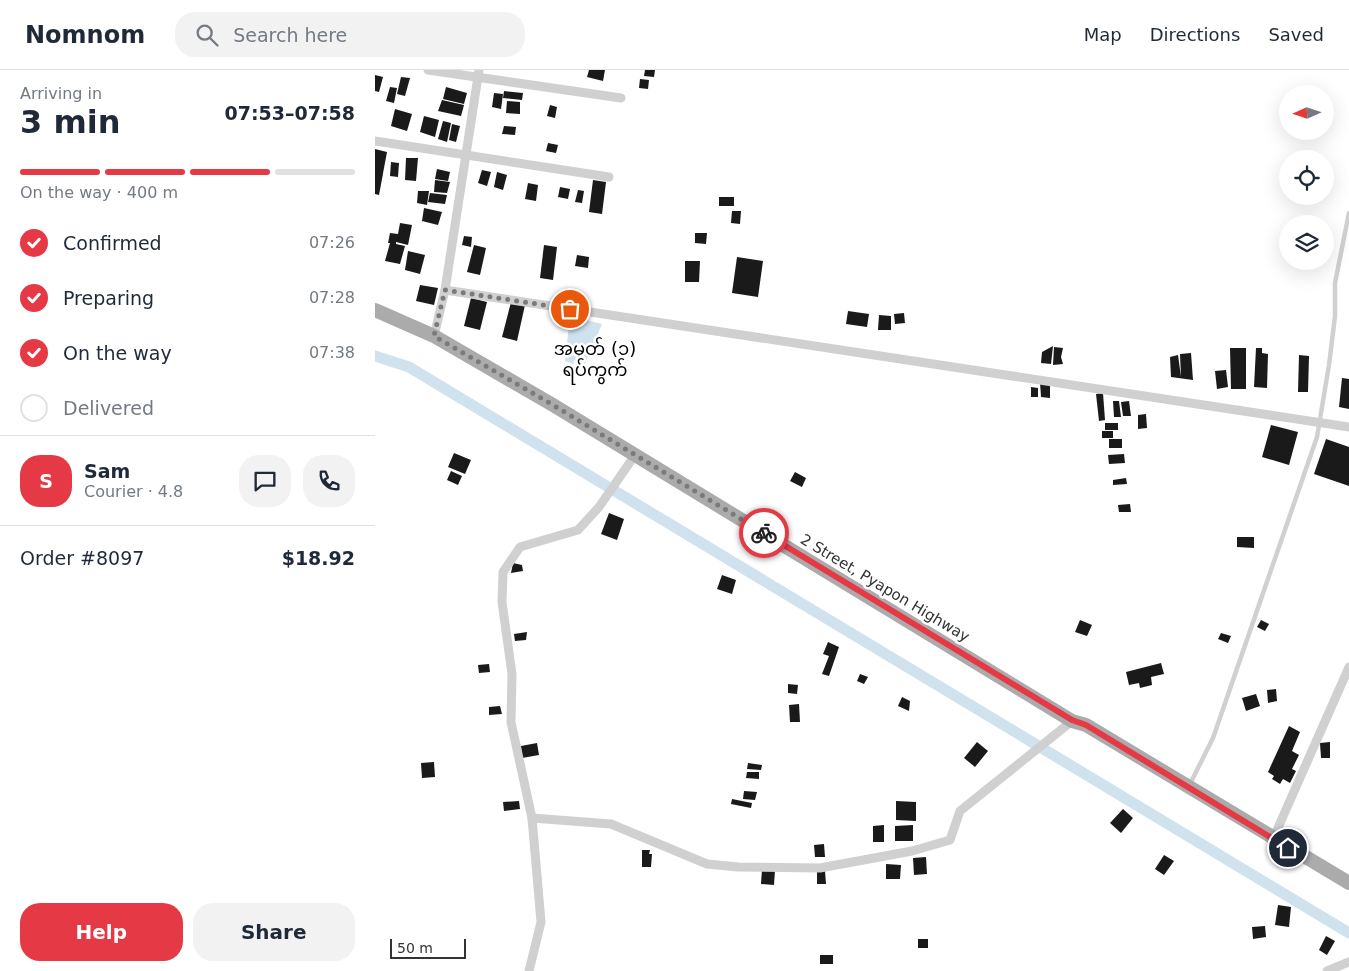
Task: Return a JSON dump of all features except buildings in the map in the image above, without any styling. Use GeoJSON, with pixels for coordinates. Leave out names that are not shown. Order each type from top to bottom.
{"type":"FeatureCollection","features":[{"type":"Feature","properties":{"kind":"main road","name":"2 Street, Pyapon Highway"},"geometry":{"type":"LineString","coordinates":[[375,310],[434,336],[635,455],[1072,720],[1086,725],[1349,883]]}},
{"type":"Feature","properties":{"kind":"street"},"geometry":{"type":"LineString","coordinates":[[428,70],[479,74],[621,98]]}},
{"type":"Feature","properties":{"kind":"street"},"geometry":{"type":"LineString","coordinates":[[434,336],[445,290],[479,74]]}},
{"type":"Feature","properties":{"kind":"street"},"geometry":{"type":"LineString","coordinates":[[375,141],[609,177]]}},
{"type":"Feature","properties":{"kind":"street"},"geometry":{"type":"LineString","coordinates":[[445,290],[1349,427]]}},
{"type":"Feature","properties":{"kind":"street"},"geometry":{"type":"LineString","coordinates":[[529,971],[541,922],[532,818],[511,722],[512,674],[502,602],[503,572],[520,547],[578,530],[599,507],[635,455]]}},
{"type":"Feature","properties":{"kind":"street"},"geometry":{"type":"LineString","coordinates":[[1273,839],[1349,667]]}},
{"type":"Feature","properties":{"kind":"street"},"geometry":{"type":"LineString","coordinates":[[532,818],[611,824],[707,864],[738,867],[820,868],[913,850],[950,840],[960,811],[1072,720]]}},
{"type":"Feature","properties":{"kind":"street"},"geometry":{"type":"LineString","coordinates":[[1327,971],[1349,962]]}},
{"type":"Feature","properties":{"kind":"lane"},"geometry":{"type":"LineString","coordinates":[[1189,788],[1213,738],[1293,505],[1319,423],[1335,316],[1335,283],[1349,213]]}},
{"type":"Feature","properties":{"kind":"water"},"geometry":{"type":"Polygon","coordinates":[[[570,316],[602,324],[583,368],[565,361],[570,316]]]}},
{"type":"Feature","properties":{"kind":"waterway"},"geometry":{"type":"LineString","coordinates":[[375,356],[409,367],[1349,933]]}},
{"type":"Feature","properties":{"kind":"way so far"},"geometry":{"type":"LineString","coordinates":[[570,309],[445,290],[434,336],[553,405],[764,533]]}},
{"type":"Feature","properties":{"kind":"district","name":"အမှတ် (၁) ရပ်ကွက်"},"geometry":{"type":"Point","coordinates":[595,358]}},
{"type":"Feature","properties":{"kind":"route"},"geometry":{"type":"LineString","coordinates":[[764,533],[1072,720],[1086,725],[1288,848]]}}]}
